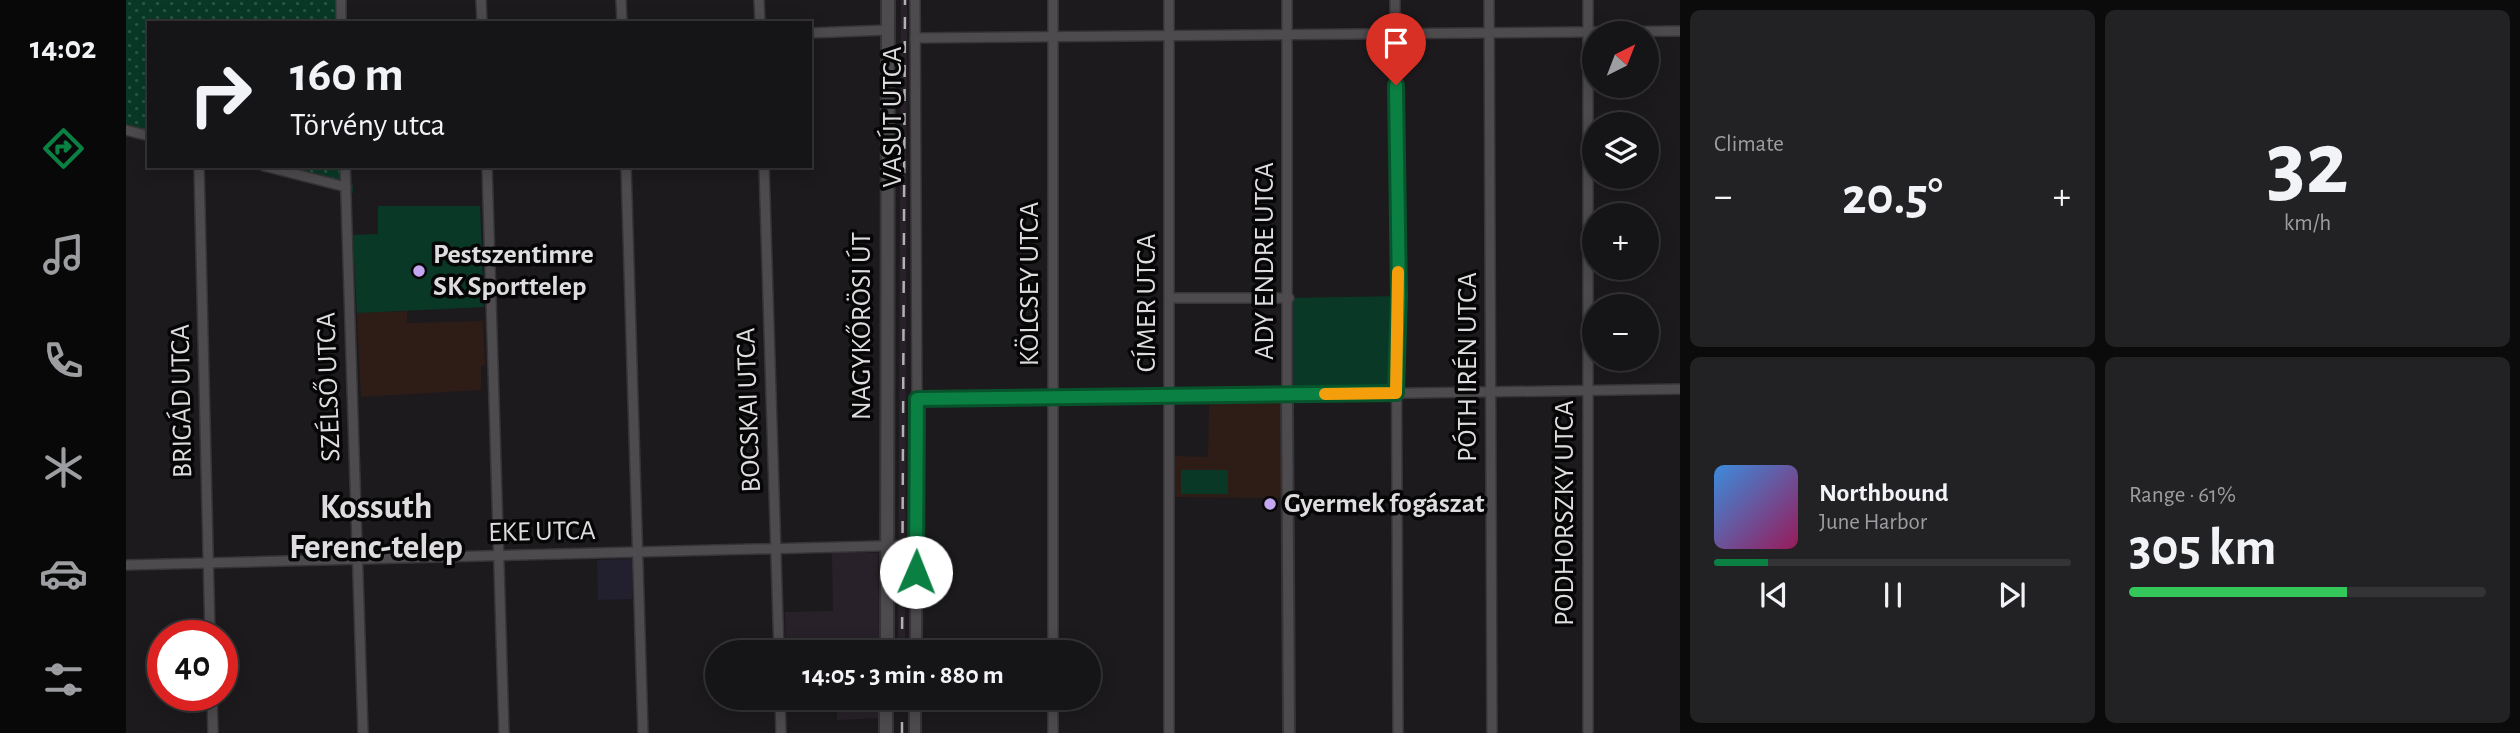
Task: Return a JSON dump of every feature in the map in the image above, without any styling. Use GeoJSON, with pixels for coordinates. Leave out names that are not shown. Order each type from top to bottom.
{"type":"FeatureCollection","features":[{"type":"Feature","properties":{"kind":"main road","name":"NAGYKŐRÖSI ÚT"},"geometry":{"type":"LineString","coordinates":[[887,640],[888,0]]}},
{"type":"Feature","properties":{"kind":"main road"},"geometry":{"type":"LineString","coordinates":[[886,710],[886,733]]}},
{"type":"Feature","properties":{"kind":"street"},"geometry":{"type":"LineString","coordinates":[[341,0],[341,21]]}},
{"type":"Feature","properties":{"kind":"street"},"geometry":{"type":"LineString","coordinates":[[481,0],[482,21]]}},
{"type":"Feature","properties":{"kind":"street"},"geometry":{"type":"LineString","coordinates":[[621,0],[622,21]]}},
{"type":"Feature","properties":{"kind":"street"},"geometry":{"type":"LineString","coordinates":[[759,0],[760,21]]}},
{"type":"Feature","properties":{"kind":"street","name":"VASÚT UTCA"},"geometry":{"type":"LineString","coordinates":[[915,0],[916,640]]}},
{"type":"Feature","properties":{"kind":"street","name":"KÖLCSEY UTCA"},"geometry":{"type":"LineString","coordinates":[[1053,0],[1053,640]]}},
{"type":"Feature","properties":{"kind":"street","name":"CÍMER UTCA"},"geometry":{"type":"LineString","coordinates":[[1169,0],[1169,733]]}},
{"type":"Feature","properties":{"kind":"street","name":"ADY ENDRE UTCA"},"geometry":{"type":"LineString","coordinates":[[1287,0],[1289,733]]}},
{"type":"Feature","properties":{"kind":"street"},"geometry":{"type":"LineString","coordinates":[[1395,0],[1399,296],[1396,393],[1398,733]]}},
{"type":"Feature","properties":{"kind":"street","name":"PÓTH IRÉN UTCA"},"geometry":{"type":"LineString","coordinates":[[1489,0],[1492,733]]}},
{"type":"Feature","properties":{"kind":"street","name":"PODHORSZKY UTCA"},"geometry":{"type":"LineString","coordinates":[[1587,21],[1588,0]]}},
{"type":"Feature","properties":{"kind":"street"},"geometry":{"type":"LineString","coordinates":[[812,33],[888,30]]}},
{"type":"Feature","properties":{"kind":"street"},"geometry":{"type":"LineString","coordinates":[[1659,31],[1680,31]]}},
{"type":"Feature","properties":{"kind":"street"},"geometry":{"type":"LineString","coordinates":[[915,38],[1582,32]]}},
{"type":"Feature","properties":{"kind":"street","name":"PODHORSZKY UTCA"},"geometry":{"type":"LineString","coordinates":[[1587,98],[1588,733]]}},
{"type":"Feature","properties":{"kind":"street"},"geometry":{"type":"LineString","coordinates":[[126,130],[147,135]]}},
{"type":"Feature","properties":{"kind":"street","name":"BRIGÁD UTCA"},"geometry":{"type":"LineString","coordinates":[[199,168],[210,620]]}},
{"type":"Feature","properties":{"kind":"street"},"geometry":{"type":"LineString","coordinates":[[272,168],[345,187]]}},
{"type":"Feature","properties":{"kind":"street","name":"SZÉLSŐ UTCA"},"geometry":{"type":"LineString","coordinates":[[345,168],[363,733]]}},
{"type":"Feature","properties":{"kind":"street"},"geometry":{"type":"LineString","coordinates":[[487,168],[503,733]]}},
{"type":"Feature","properties":{"kind":"street"},"geometry":{"type":"LineString","coordinates":[[626,168],[643,733]]}},
{"type":"Feature","properties":{"kind":"street","name":"BOCSKAI UTCA"},"geometry":{"type":"LineString","coordinates":[[764,168],[779,640]]}},
{"type":"Feature","properties":{"kind":"street"},"geometry":{"type":"LineString","coordinates":[[1171,298],[1289,298]]}},
{"type":"Feature","properties":{"kind":"street"},"geometry":{"type":"LineString","coordinates":[[917,399],[1680,389]]}},
{"type":"Feature","properties":{"kind":"street","name":"EKE UTCA"},"geometry":{"type":"LineString","coordinates":[[126,565],[917,545]]}},
{"type":"Feature","properties":{"kind":"street"},"geometry":{"type":"LineString","coordinates":[[780,710],[781,733]]}},
{"type":"Feature","properties":{"kind":"street"},"geometry":{"type":"LineString","coordinates":[[915,710],[915,733]]}},
{"type":"Feature","properties":{"kind":"street"},"geometry":{"type":"LineString","coordinates":[[1053,710],[1053,733]]}},
{"type":"Feature","properties":{"kind":"street"},"geometry":{"type":"LineString","coordinates":[[212,711],[213,733]]}},
{"type":"Feature","properties":{"kind":"shaded area"},"geometry":{"type":"Polygon","coordinates":[[[901,0],[907,0],[905,640],[898,640],[901,0]]]}},
{"type":"Feature","properties":{"kind":"shaded area"},"geometry":{"type":"Polygon","coordinates":[[[407,311],[407,323],[483,321],[485,365],[481,366],[481,390],[361,397],[357,313],[407,311]]]}},
{"type":"Feature","properties":{"kind":"shaded area"},"geometry":{"type":"Polygon","coordinates":[[[1209,402],[1283,402],[1283,498],[1173,497],[1173,456],[1208,457],[1209,402]]]}},
{"type":"Feature","properties":{"kind":"shaded area"},"geometry":{"type":"Polygon","coordinates":[[[832,552],[878,553],[879,640],[786,640],[785,612],[833,611],[832,552]]]}},
{"type":"Feature","properties":{"kind":"shaded area"},"geometry":{"type":"Polygon","coordinates":[[[632,559],[632,599],[598,600],[597,560],[632,559]]]}},
{"type":"Feature","properties":{"kind":"shaded area"},"geometry":{"type":"Polygon","coordinates":[[[837,710],[880,710],[880,718],[837,720],[837,710]]]}},
{"type":"Feature","properties":{"kind":"green space"},"geometry":{"type":"Polygon","coordinates":[[[126,0],[345,0],[346,21],[147,21],[147,140],[126,135],[126,0]]]}},
{"type":"Feature","properties":{"kind":"green space"},"geometry":{"type":"Polygon","coordinates":[[[263,168],[351,168],[353,193],[263,168]]]}},
{"type":"Feature","properties":{"kind":"green space","name":"Pestszentimre SK Sporttelep"},"geometry":{"type":"Polygon","coordinates":[[[378,206],[480,206],[484,307],[357,313],[353,235],[378,234],[378,206]]]}},
{"type":"Feature","properties":{"kind":"green space"},"geometry":{"type":"Polygon","coordinates":[[[1399,296],[1396,393],[1287,395],[1289,298],[1399,296]]]}},
{"type":"Feature","properties":{"kind":"green space"},"geometry":{"type":"Polygon","coordinates":[[[1181,470],[1228,470],[1228,494],[1181,494],[1181,470]]]}},
{"type":"Feature","properties":{"kind":"railway"},"geometry":{"type":"LineString","coordinates":[[902,640],[905,0]]}},
{"type":"Feature","properties":{"kind":"railway"},"geometry":{"type":"LineString","coordinates":[[902,710],[902,733]]}},
{"type":"Feature","properties":{"kind":"slow traffic"},"geometry":{"type":"LineString","coordinates":[[1325,394],[1396,393],[1398,272]]}},
{"type":"Feature","properties":{"kind":"place","name":"Pestszentimre SK Sporttelep"},"geometry":{"type":"Point","coordinates":[419,271]}},
{"type":"Feature","properties":{"kind":"place","name":"Gyermek fogászat"},"geometry":{"type":"Point","coordinates":[1270,504]}},
{"type":"Feature","properties":{"kind":"district","name":"Kossuth Ferenc-telep"},"geometry":{"type":"Point","coordinates":[376,527]}},
{"type":"Feature","properties":{"kind":"route"},"geometry":{"type":"LineString","coordinates":[[916,572],[917,399],[1396,393],[1399,296],[1396,85]]}}]}
